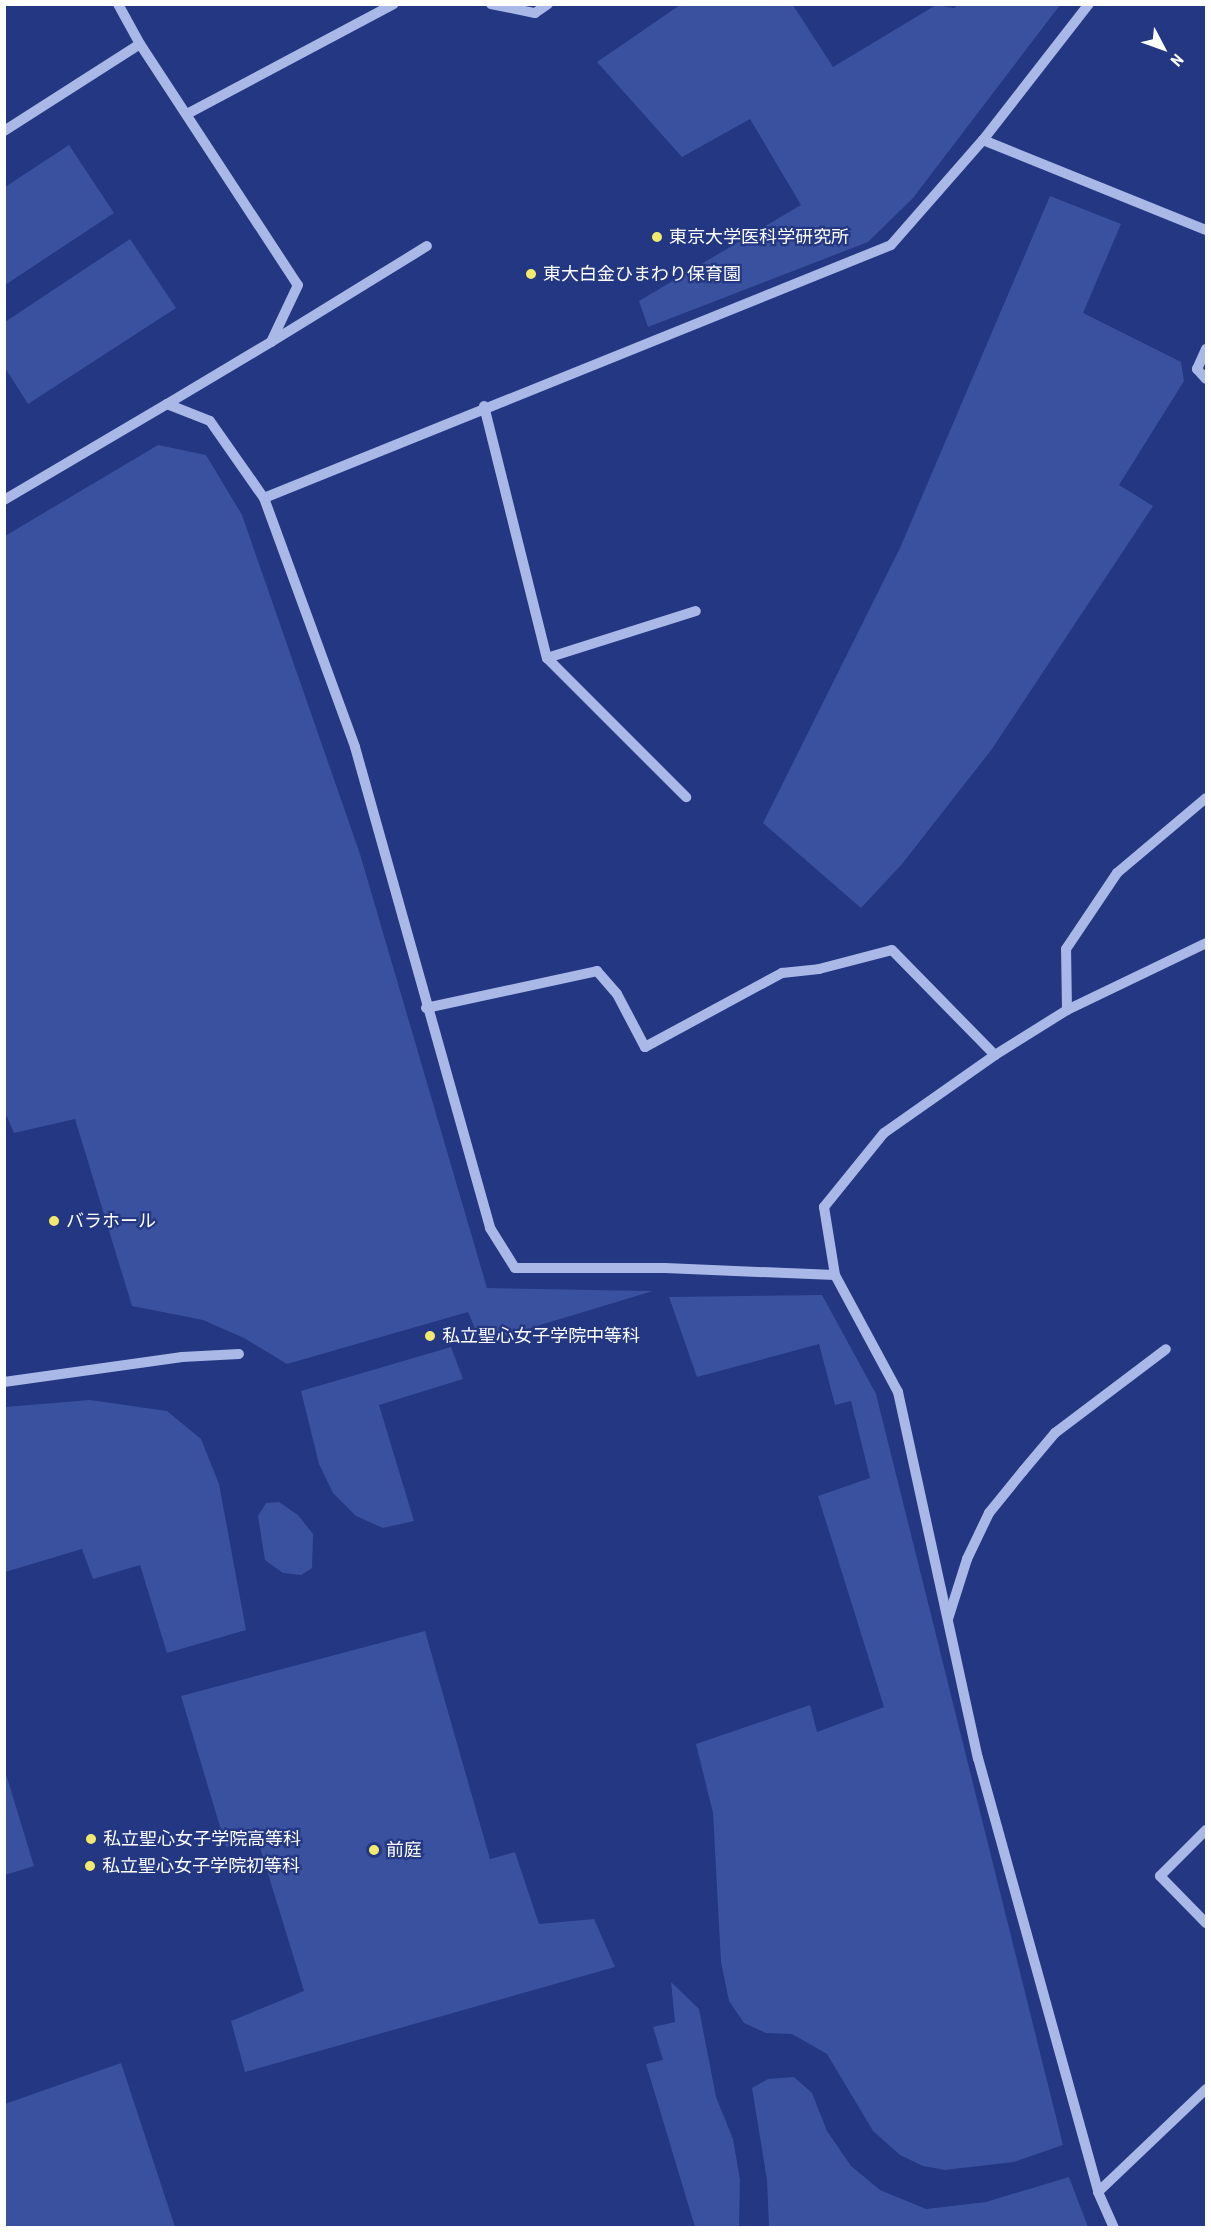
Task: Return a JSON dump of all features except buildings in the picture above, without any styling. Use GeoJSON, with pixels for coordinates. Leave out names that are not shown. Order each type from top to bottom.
{"type":"FeatureCollection","features":[{"type":"Feature","properties":{"kind":"street"},"geometry":{"type":"LineString","coordinates":[[118,4],[140,44],[298,285],[271,342]]}},
{"type":"Feature","properties":{"kind":"street"},"geometry":{"type":"LineString","coordinates":[[187,114],[394,4]]}},
{"type":"Feature","properties":{"kind":"street"},"geometry":{"type":"LineString","coordinates":[[491,4],[535,13],[548,4]]}},
{"type":"Feature","properties":{"kind":"street"},"geometry":{"type":"LineString","coordinates":[[264,498],[484,406],[891,245],[983,140],[1089,4]]}},
{"type":"Feature","properties":{"kind":"street"},"geometry":{"type":"LineString","coordinates":[[4,130],[140,44]]}},
{"type":"Feature","properties":{"kind":"street"},"geometry":{"type":"LineString","coordinates":[[983,140],[1206,230]]}},
{"type":"Feature","properties":{"kind":"street"},"geometry":{"type":"LineString","coordinates":[[4,500],[428,246]]}},
{"type":"Feature","properties":{"kind":"street"},"geometry":{"type":"LineString","coordinates":[[1206,349],[1197,369],[1206,379]]}},
{"type":"Feature","properties":{"kind":"street"},"geometry":{"type":"LineString","coordinates":[[167,404],[210,421],[264,498],[355,747],[426,1008],[490,1228],[515,1268],[665,1268],[835,1275]]}},
{"type":"Feature","properties":{"kind":"street"},"geometry":{"type":"LineString","coordinates":[[484,406],[547,658],[686,797]]}},
{"type":"Feature","properties":{"kind":"street"},"geometry":{"type":"LineString","coordinates":[[547,658],[696,611]]}},
{"type":"Feature","properties":{"kind":"street"},"geometry":{"type":"LineString","coordinates":[[1066,1010],[1066,949],[1117,873],[1206,798]]}},
{"type":"Feature","properties":{"kind":"street"},"geometry":{"type":"LineString","coordinates":[[1114,2228],[1098,2192],[978,1758],[898,1392],[835,1275],[824,1207],[884,1134],[995,1055],[1066,1010],[1206,943]]}},
{"type":"Feature","properties":{"kind":"street"},"geometry":{"type":"LineString","coordinates":[[426,1008],[597,971],[617,994],[645,1047],[782,974],[819,969],[892,950],[995,1055]]}},
{"type":"Feature","properties":{"kind":"street"},"geometry":{"type":"LineString","coordinates":[[948,1619],[967,1559],[988,1514],[1055,1433],[1166,1349]]}},
{"type":"Feature","properties":{"kind":"street"},"geometry":{"type":"LineString","coordinates":[[4,1382],[182,1356],[239,1354]]}},
{"type":"Feature","properties":{"kind":"street"},"geometry":{"type":"LineString","coordinates":[[1206,1830],[1160,1876],[1206,1923]]}},
{"type":"Feature","properties":{"kind":"street"},"geometry":{"type":"LineString","coordinates":[[1098,2192],[1206,2089]]}},
{"type":"Feature","properties":{"kind":"shaded area"},"geometry":{"type":"Polygon","coordinates":[[[960,4],[1060,5],[913,198],[868,242],[648,327],[639,301],[801,205],[750,119],[682,157],[597,62],[680,5],[793,5],[833,67],[936,5],[954,8],[960,4]]]}},
{"type":"Feature","properties":{"kind":"shaded area"},"geometry":{"type":"Polygon","coordinates":[[[69,145],[114,213],[5,285],[5,187],[69,145]]]}},
{"type":"Feature","properties":{"kind":"shaded area"},"geometry":{"type":"Polygon","coordinates":[[[1050,196],[1121,224],[1083,313],[1181,362],[1184,381],[1119,485],[1153,506],[992,749],[902,864],[861,908],[763,823],[900,548],[1050,196]]]}},
{"type":"Feature","properties":{"kind":"shaded area"},"geometry":{"type":"Polygon","coordinates":[[[130,239],[176,308],[28,404],[5,368],[5,322],[130,239]]]}},
{"type":"Feature","properties":{"kind":"shaded area"},"geometry":{"type":"Polygon","coordinates":[[[158,445],[206,455],[242,515],[360,854],[487,1288],[653,1291],[481,1343],[468,1312],[287,1364],[244,1338],[203,1320],[132,1306],[75,1119],[14,1133],[4,1110],[5,536],[158,445]]]}},
{"type":"Feature","properties":{"kind":"shaded area"},"geometry":{"type":"Polygon","coordinates":[[[822,1295],[876,1394],[1063,2145],[1014,2162],[945,2170],[923,2166],[900,2155],[873,2131],[827,2054],[792,2034],[766,2033],[744,2023],[729,2001],[721,1962],[713,1813],[696,1744],[810,1705],[817,1732],[884,1707],[818,1496],[870,1478],[851,1401],[835,1405],[819,1344],[697,1377],[669,1297],[822,1295]]]}},
{"type":"Feature","properties":{"kind":"shaded area"},"geometry":{"type":"Polygon","coordinates":[[[451,1347],[463,1379],[379,1405],[414,1521],[383,1528],[356,1516],[333,1493],[319,1464],[301,1391],[451,1347]]]}},
{"type":"Feature","properties":{"kind":"shaded area"},"geometry":{"type":"Polygon","coordinates":[[[90,1400],[167,1411],[201,1439],[219,1484],[246,1630],[167,1653],[140,1565],[93,1579],[82,1549],[5,1572],[5,1407],[90,1400]]]}},
{"type":"Feature","properties":{"kind":"shaded area"},"geometry":{"type":"Polygon","coordinates":[[[279,1502],[298,1515],[313,1534],[312,1568],[301,1575],[283,1573],[265,1560],[258,1516],[266,1503],[279,1502]]]}},
{"type":"Feature","properties":{"kind":"shaded area","name":"前庭"},"geometry":{"type":"Polygon","coordinates":[[[425,1631],[490,1859],[515,1852],[539,1924],[594,1919],[615,1967],[245,2072],[231,2021],[304,1991],[258,1841],[226,1847],[181,1696],[425,1631]]]}},
{"type":"Feature","properties":{"kind":"shaded area"},"geometry":{"type":"Polygon","coordinates":[[[5,1771],[34,1866],[4,1875],[5,1771]]]}},
{"type":"Feature","properties":{"kind":"shaded area"},"geometry":{"type":"Polygon","coordinates":[[[671,1982],[699,2009],[716,2097],[733,2139],[740,2180],[739,2227],[695,2227],[646,2064],[663,2060],[653,2027],[675,2022],[671,1982]]]}},
{"type":"Feature","properties":{"kind":"shaded area"},"geometry":{"type":"Polygon","coordinates":[[[121,2063],[175,2227],[5,2227],[5,2104],[121,2063]]]}},
{"type":"Feature","properties":{"kind":"shaded area"},"geometry":{"type":"Polygon","coordinates":[[[794,2077],[812,2093],[827,2131],[851,2166],[880,2190],[926,2209],[986,2202],[1069,2177],[1088,2227],[769,2227],[767,2180],[752,2088],[768,2079],[794,2077]]]}},
{"type":"Feature","properties":{"kind":"place","name":"東京大学医科学研究所"},"geometry":{"type":"Point","coordinates":[657,237]}},
{"type":"Feature","properties":{"kind":"place","name":"東大白金ひまわり保育園"},"geometry":{"type":"Point","coordinates":[531,274]}},
{"type":"Feature","properties":{"kind":"place","name":"バラホール"},"geometry":{"type":"Point","coordinates":[54,1221]}},
{"type":"Feature","properties":{"kind":"place","name":"私立聖心女子学院中等科"},"geometry":{"type":"Point","coordinates":[430,1336]}},
{"type":"Feature","properties":{"kind":"place","name":"私立聖心女子学院高等科"},"geometry":{"type":"Point","coordinates":[91,1839]}},
{"type":"Feature","properties":{"kind":"place","name":"前庭"},"geometry":{"type":"Point","coordinates":[374,1850]}},
{"type":"Feature","properties":{"kind":"place","name":"私立聖心女子学院初等科"},"geometry":{"type":"Point","coordinates":[90,1866]}}]}
